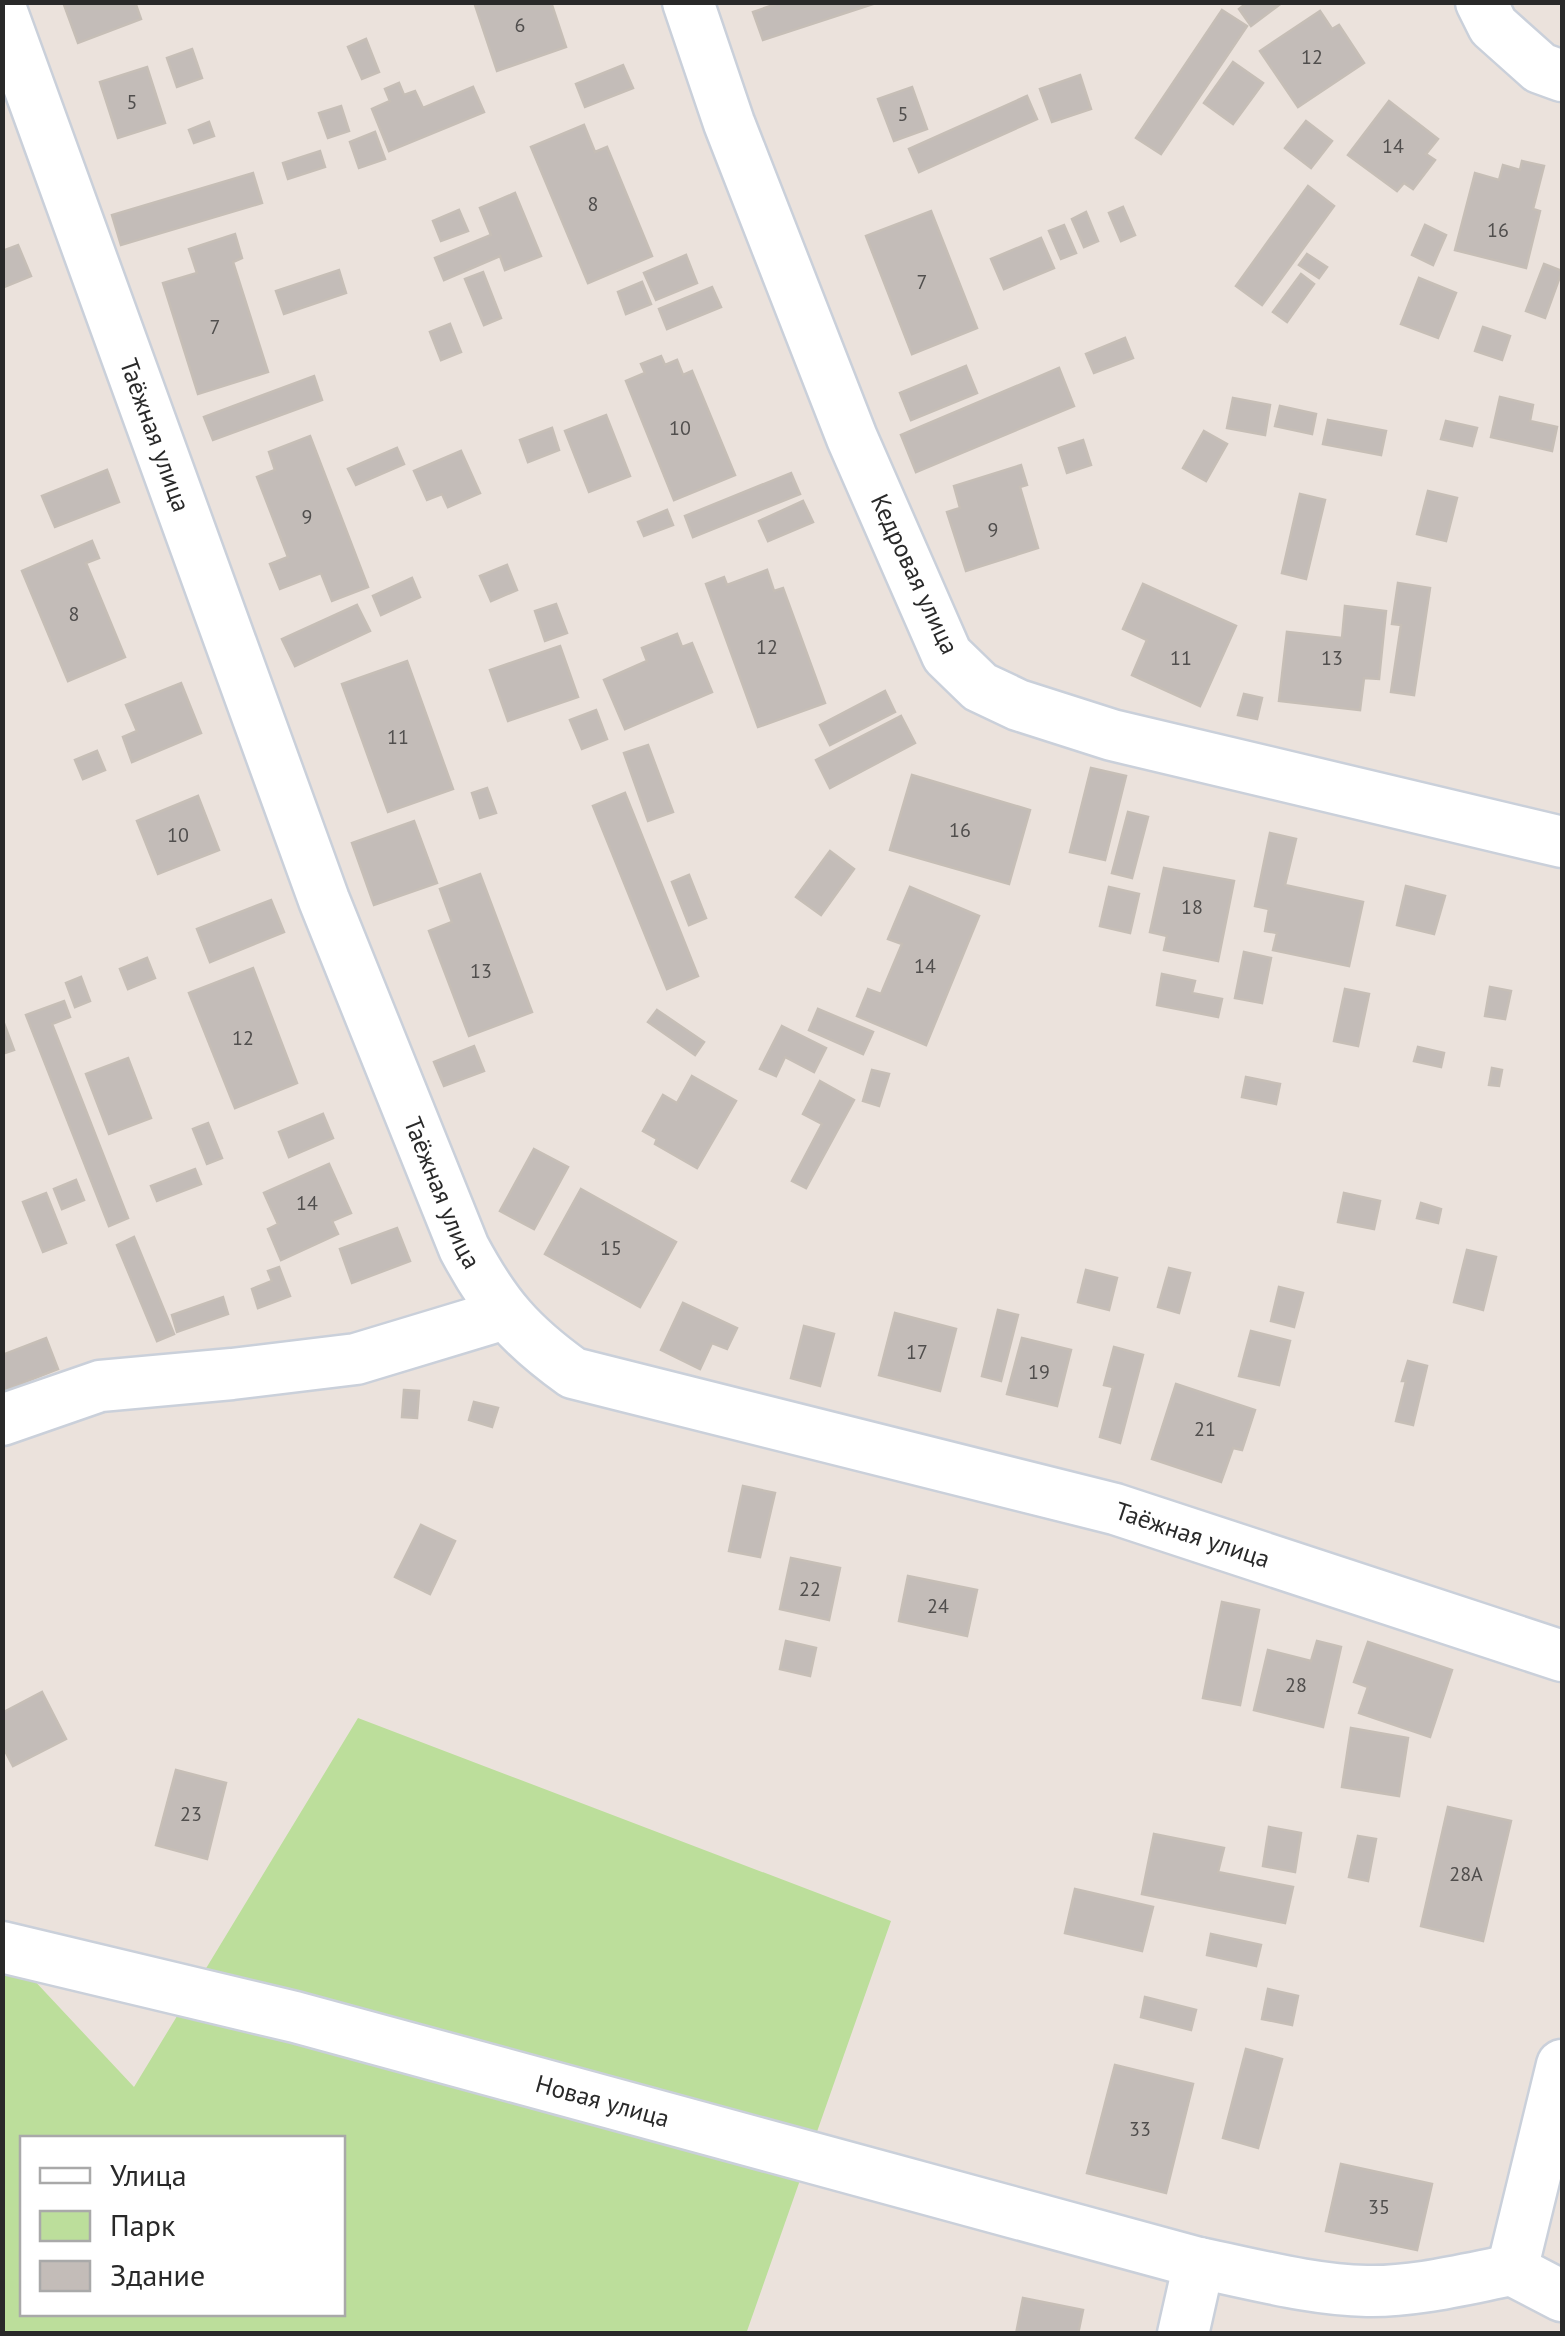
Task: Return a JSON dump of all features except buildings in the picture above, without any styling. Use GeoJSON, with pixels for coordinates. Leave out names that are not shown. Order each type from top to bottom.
{"type":"FeatureCollection","features":[{"type":"Feature","properties":{"kind":"street","name":"Кедровая улица"},"geometry":{"type":"LineString","coordinates":[[688,2],[729,123],[852,438],[947,655],[980,686],[1018,705],[1093,729],[1562,842]]}},
{"type":"Feature","properties":{"kind":"street"},"geometry":{"type":"LineString","coordinates":[[1480,2],[1493,26],[1540,68],[1562,76]]}},
{"type":"Feature","properties":{"kind":"street","name":"Таёжная улица"},"geometry":{"type":"LineString","coordinates":[[2,12],[324,900],[464,1248],[484,1286],[505,1314],[537,1347],[574,1374],[1115,1509],[1562,1656]]}},
{"type":"Feature","properties":{"kind":"street"},"geometry":{"type":"LineString","coordinates":[[2,1420],[100,1386],[356,1359],[505,1314]]}},
{"type":"Feature","properties":{"kind":"street","name":"Новая улица"},"geometry":{"type":"LineString","coordinates":[[2,1947],[295,2017],[1199,2263],[1368,2291],[1512,2270]]}},
{"type":"Feature","properties":{"kind":"street"},"geometry":{"type":"LineString","coordinates":[[1562,2065],[1512,2270],[1562,2296]]}},
{"type":"Feature","properties":{"kind":"street"},"geometry":{"type":"LineString","coordinates":[[1183,2334],[1199,2263]]}},
{"type":"Feature","properties":{"kind":"green space"},"geometry":{"type":"Polygon","coordinates":[[[358,1718],[891,1921],[746,2334],[3,2333],[2,1946],[134,2087],[358,1718]]]}}]}
